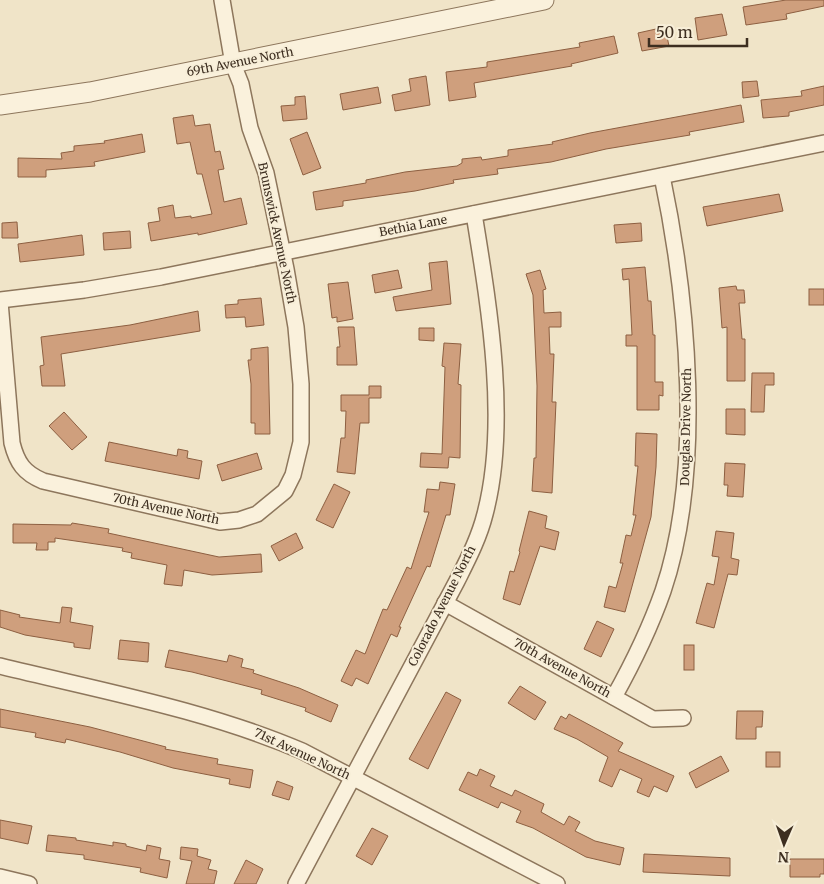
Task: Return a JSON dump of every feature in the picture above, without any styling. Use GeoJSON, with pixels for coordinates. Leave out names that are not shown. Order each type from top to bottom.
{"type":"FeatureCollection","features":[{"type":"Feature","properties":{"kind":"street","name":"Brunswick Avenue North"},"geometry":{"type":"LineString","coordinates":[[222,0],[233,64],[241,84],[250,128],[266,173],[283,252],[296,327],[301,384],[301,442]]}},
{"type":"Feature","properties":{"kind":"street","name":"69th Avenue North"},"geometry":{"type":"LineString","coordinates":[[0,105],[90,92],[233,64],[479,7],[544,0]]}},
{"type":"Feature","properties":{"kind":"street","name":"Bethia Lane"},"geometry":{"type":"LineString","coordinates":[[0,301],[84,290],[283,252],[824,143]]}},
{"type":"Feature","properties":{"kind":"street","name":"Douglas Drive North"},"geometry":{"type":"LineString","coordinates":[[614,697],[647,634],[664,590],[676,544],[684,497],[687,449],[687,364],[679,279],[662,176]]}},
{"type":"Feature","properties":{"kind":"street","name":"Colorado Avenue North"},"geometry":{"type":"LineString","coordinates":[[296,884],[445,603],[473,548],[485,514],[492,479],[495,399],[492,337],[474,214]]}},
{"type":"Feature","properties":{"kind":"street","name":"70th Avenue North"},"geometry":{"type":"LineString","coordinates":[[0,301],[12,443],[15,456],[22,469],[42,481],[220,522],[239,520],[257,514],[278,497],[293,475],[301,442]]}},
{"type":"Feature","properties":{"kind":"street","name":"70th Avenue North"},"geometry":{"type":"LineString","coordinates":[[445,603],[653,718],[683,718]]}},
{"type":"Feature","properties":{"kind":"street","name":"71st Avenue North"},"geometry":{"type":"LineString","coordinates":[[0,666],[231,723],[302,751],[557,884]]}},
{"type":"Feature","properties":{"kind":"street"},"geometry":{"type":"LineString","coordinates":[[0,877],[29,884]]}},
{"type":"Feature","properties":{"kind":"building"},"geometry":{"type":"Polygon","coordinates":[[[786,0],[824,0],[824,6],[786,14],[787,19],[746,25],[743,7],[786,0]]]}},
{"type":"Feature","properties":{"kind":"building"},"geometry":{"type":"Polygon","coordinates":[[[722,14],[727,35],[698,40],[695,18],[722,14]]]}},
{"type":"Feature","properties":{"kind":"building"},"geometry":{"type":"Polygon","coordinates":[[[665,27],[669,46],[642,51],[638,33],[665,27]]]}},
{"type":"Feature","properties":{"kind":"building"},"geometry":{"type":"Polygon","coordinates":[[[614,36],[618,53],[571,64],[572,66],[474,83],[476,97],[449,101],[446,72],[487,67],[487,62],[580,47],[579,43],[614,36]]]}},
{"type":"Feature","properties":{"kind":"building"},"geometry":{"type":"Polygon","coordinates":[[[426,76],[430,105],[395,111],[392,95],[411,91],[409,79],[426,76]]]}},
{"type":"Feature","properties":{"kind":"building"},"geometry":{"type":"Polygon","coordinates":[[[757,81],[759,96],[743,98],[742,82],[757,81]]]}},
{"type":"Feature","properties":{"kind":"building"},"geometry":{"type":"Polygon","coordinates":[[[824,86],[824,105],[789,112],[789,116],[763,118],[761,100],[802,96],[801,91],[824,86]]]}},
{"type":"Feature","properties":{"kind":"building"},"geometry":{"type":"Polygon","coordinates":[[[378,87],[381,103],[343,110],[340,94],[378,87]]]}},
{"type":"Feature","properties":{"kind":"building"},"geometry":{"type":"Polygon","coordinates":[[[305,96],[307,119],[283,121],[281,106],[295,105],[295,97],[305,96]]]}},
{"type":"Feature","properties":{"kind":"building"},"geometry":{"type":"Polygon","coordinates":[[[741,105],[744,122],[689,132],[690,135],[606,149],[551,162],[497,169],[498,174],[453,180],[454,183],[415,191],[343,201],[343,206],[316,210],[313,192],[366,183],[366,180],[405,172],[457,166],[462,163],[462,159],[481,157],[482,160],[508,156],[508,150],[553,144],[552,142],[590,133],[741,105]]]}},
{"type":"Feature","properties":{"kind":"building"},"geometry":{"type":"Polygon","coordinates":[[[193,115],[195,126],[210,124],[215,152],[220,151],[224,169],[218,170],[224,202],[241,198],[247,224],[198,235],[198,233],[151,241],[148,223],[160,221],[158,208],[173,205],[175,218],[191,216],[191,218],[212,214],[202,174],[197,174],[190,142],[177,144],[173,118],[193,115]]]}},
{"type":"Feature","properties":{"kind":"building"},"geometry":{"type":"Polygon","coordinates":[[[307,132],[321,168],[303,175],[290,139],[307,132]]]}},
{"type":"Feature","properties":{"kind":"building"},"geometry":{"type":"Polygon","coordinates":[[[142,134],[145,152],[94,162],[95,166],[46,170],[46,177],[18,177],[18,158],[62,159],[61,153],[74,151],[74,146],[105,143],[104,141],[142,134]]]}},
{"type":"Feature","properties":{"kind":"building"},"geometry":{"type":"Polygon","coordinates":[[[779,194],[783,211],[707,226],[703,207],[779,194]]]}},
{"type":"Feature","properties":{"kind":"building"},"geometry":{"type":"Polygon","coordinates":[[[17,222],[18,238],[2,238],[2,223],[17,222]]]}},
{"type":"Feature","properties":{"kind":"building"},"geometry":{"type":"Polygon","coordinates":[[[641,223],[642,241],[616,243],[614,225],[641,223]]]}},
{"type":"Feature","properties":{"kind":"building"},"geometry":{"type":"Polygon","coordinates":[[[130,231],[131,248],[104,250],[103,233],[130,231]]]}},
{"type":"Feature","properties":{"kind":"building"},"geometry":{"type":"Polygon","coordinates":[[[82,235],[84,255],[20,262],[18,244],[82,235]]]}},
{"type":"Feature","properties":{"kind":"building"},"geometry":{"type":"Polygon","coordinates":[[[447,261],[451,304],[396,311],[393,297],[432,290],[429,263],[447,261]]]}},
{"type":"Feature","properties":{"kind":"building"},"geometry":{"type":"Polygon","coordinates":[[[645,267],[648,301],[651,301],[653,335],[655,335],[655,382],[663,382],[663,396],[659,395],[659,410],[637,410],[637,346],[626,346],[626,335],[632,335],[629,279],[623,280],[622,269],[645,267]]]}},
{"type":"Feature","properties":{"kind":"building"},"geometry":{"type":"Polygon","coordinates":[[[398,270],[402,288],[375,293],[372,275],[398,270]]]}},
{"type":"Feature","properties":{"kind":"building"},"geometry":{"type":"Polygon","coordinates":[[[540,270],[546,289],[543,290],[544,313],[561,312],[561,327],[549,327],[550,354],[554,354],[552,402],[556,402],[552,493],[532,491],[534,458],[536,458],[537,386],[533,295],[526,274],[540,270]]]}},
{"type":"Feature","properties":{"kind":"building"},"geometry":{"type":"Polygon","coordinates":[[[348,282],[353,319],[337,322],[337,317],[332,318],[328,284],[348,282]]]}},
{"type":"Feature","properties":{"kind":"building"},"geometry":{"type":"Polygon","coordinates":[[[736,286],[737,290],[744,290],[745,303],[739,303],[742,339],[745,339],[745,381],[727,381],[727,327],[722,328],[719,288],[736,286]]]}},
{"type":"Feature","properties":{"kind":"building"},"geometry":{"type":"Polygon","coordinates":[[[809,289],[824,289],[824,305],[809,305],[809,289]]]}},
{"type":"Feature","properties":{"kind":"building"},"geometry":{"type":"Polygon","coordinates":[[[261,298],[264,325],[246,327],[245,317],[226,318],[225,305],[238,304],[238,300],[261,298]]]}},
{"type":"Feature","properties":{"kind":"building"},"geometry":{"type":"Polygon","coordinates":[[[198,311],[200,331],[61,354],[65,386],[42,386],[40,366],[44,365],[41,337],[130,325],[198,311]]]}},
{"type":"Feature","properties":{"kind":"building"},"geometry":{"type":"Polygon","coordinates":[[[338,327],[354,327],[357,365],[337,365],[337,347],[340,347],[338,327]]]}},
{"type":"Feature","properties":{"kind":"building"},"geometry":{"type":"Polygon","coordinates":[[[419,328],[434,328],[434,341],[419,340],[419,328]]]}},
{"type":"Feature","properties":{"kind":"building"},"geometry":{"type":"Polygon","coordinates":[[[444,343],[461,344],[458,384],[461,385],[460,458],[449,457],[448,468],[420,467],[421,453],[442,454],[445,367],[442,366],[444,343]]]}},
{"type":"Feature","properties":{"kind":"building"},"geometry":{"type":"Polygon","coordinates":[[[268,347],[270,434],[255,434],[255,423],[251,423],[251,384],[248,360],[251,360],[251,349],[268,347]]]}},
{"type":"Feature","properties":{"kind":"building"},"geometry":{"type":"Polygon","coordinates":[[[752,373],[774,373],[774,385],[765,385],[764,412],[751,412],[752,373]]]}},
{"type":"Feature","properties":{"kind":"building"},"geometry":{"type":"Polygon","coordinates":[[[369,386],[381,386],[381,398],[369,398],[369,423],[360,423],[355,474],[337,472],[341,438],[345,438],[346,411],[341,411],[341,395],[369,395],[369,386]]]}},
{"type":"Feature","properties":{"kind":"building"},"geometry":{"type":"Polygon","coordinates":[[[726,409],[745,409],[745,435],[726,434],[726,409]]]}},
{"type":"Feature","properties":{"kind":"building"},"geometry":{"type":"Polygon","coordinates":[[[64,412],[87,437],[72,450],[49,426],[64,412]]]}},
{"type":"Feature","properties":{"kind":"building"},"geometry":{"type":"Polygon","coordinates":[[[636,433],[657,434],[656,467],[651,517],[625,612],[604,607],[609,586],[616,588],[623,563],[620,563],[626,535],[631,536],[636,515],[633,515],[638,466],[635,466],[636,433]]]}},
{"type":"Feature","properties":{"kind":"building"},"geometry":{"type":"Polygon","coordinates":[[[109,442],[177,456],[178,449],[188,451],[187,458],[202,461],[199,479],[105,461],[109,442]]]}},
{"type":"Feature","properties":{"kind":"building"},"geometry":{"type":"Polygon","coordinates":[[[257,453],[262,469],[222,481],[217,465],[257,453]]]}},
{"type":"Feature","properties":{"kind":"building"},"geometry":{"type":"Polygon","coordinates":[[[725,463],[745,464],[743,497],[727,496],[728,485],[724,485],[725,463]]]}},
{"type":"Feature","properties":{"kind":"building"},"geometry":{"type":"Polygon","coordinates":[[[440,482],[455,484],[450,515],[446,515],[430,567],[427,566],[399,627],[401,627],[397,637],[391,634],[368,684],[356,678],[352,686],[341,681],[356,650],[365,654],[383,609],[387,610],[407,567],[411,569],[429,512],[424,512],[427,489],[439,490],[440,482]]]}},
{"type":"Feature","properties":{"kind":"building"},"geometry":{"type":"Polygon","coordinates":[[[334,484],[350,492],[333,528],[316,520],[334,484]]]}},
{"type":"Feature","properties":{"kind":"building"},"geometry":{"type":"Polygon","coordinates":[[[529,511],[547,516],[545,528],[559,532],[555,550],[540,546],[520,605],[503,599],[510,571],[514,572],[520,552],[529,511]]]}},
{"type":"Feature","properties":{"kind":"building"},"geometry":{"type":"Polygon","coordinates":[[[72,523],[109,529],[108,533],[219,557],[261,554],[262,572],[212,575],[184,570],[182,586],[164,584],[167,565],[131,558],[132,553],[122,551],[123,548],[55,538],[55,542],[48,542],[48,550],[36,550],[37,543],[13,543],[13,524],[71,525],[72,523]]]}},
{"type":"Feature","properties":{"kind":"building"},"geometry":{"type":"Polygon","coordinates":[[[716,531],[734,533],[731,558],[739,560],[737,575],[728,574],[714,628],[696,623],[707,583],[714,585],[719,557],[712,556],[716,531]]]}},
{"type":"Feature","properties":{"kind":"building"},"geometry":{"type":"Polygon","coordinates":[[[296,533],[303,548],[279,561],[271,546],[296,533]]]}},
{"type":"Feature","properties":{"kind":"building"},"geometry":{"type":"Polygon","coordinates":[[[62,607],[72,608],[70,622],[93,626],[90,649],[74,647],[74,643],[25,635],[0,627],[0,610],[20,615],[19,617],[60,623],[62,607]]]}},
{"type":"Feature","properties":{"kind":"building"},"geometry":{"type":"Polygon","coordinates":[[[597,621],[614,629],[601,657],[584,649],[597,621]]]}},
{"type":"Feature","properties":{"kind":"building"},"geometry":{"type":"Polygon","coordinates":[[[120,640],[149,643],[148,662],[118,659],[120,640]]]}},
{"type":"Feature","properties":{"kind":"building"},"geometry":{"type":"Polygon","coordinates":[[[684,645],[694,645],[694,670],[684,670],[684,645]]]}},
{"type":"Feature","properties":{"kind":"building"},"geometry":{"type":"Polygon","coordinates":[[[169,650],[227,662],[229,655],[243,659],[241,667],[254,670],[253,673],[299,688],[338,705],[331,722],[305,711],[306,708],[261,694],[262,690],[165,667],[169,650]]]}},
{"type":"Feature","properties":{"kind":"building"},"geometry":{"type":"Polygon","coordinates":[[[520,686],[546,702],[535,720],[508,703],[520,686]]]}},
{"type":"Feature","properties":{"kind":"building"},"geometry":{"type":"Polygon","coordinates":[[[446,692],[461,700],[428,769],[409,759],[446,692]]]}},
{"type":"Feature","properties":{"kind":"building"},"geometry":{"type":"Polygon","coordinates":[[[0,709],[90,727],[166,747],[165,749],[218,759],[217,764],[253,770],[250,788],[229,784],[230,779],[173,768],[120,752],[66,739],[65,743],[35,737],[36,733],[0,727],[0,709]]]}},
{"type":"Feature","properties":{"kind":"building"},"geometry":{"type":"Polygon","coordinates":[[[737,711],[763,711],[762,727],[756,727],[756,739],[736,739],[737,711]]]}},
{"type":"Feature","properties":{"kind":"building"},"geometry":{"type":"Polygon","coordinates":[[[569,714],[623,743],[618,751],[674,776],[667,792],[654,786],[649,797],[637,792],[642,779],[620,769],[612,787],[599,781],[608,757],[577,739],[554,729],[561,716],[566,719],[569,714]]]}},
{"type":"Feature","properties":{"kind":"building"},"geometry":{"type":"Polygon","coordinates":[[[766,752],[780,752],[780,767],[766,767],[766,752]]]}},
{"type":"Feature","properties":{"kind":"building"},"geometry":{"type":"Polygon","coordinates":[[[721,756],[729,771],[696,788],[689,773],[721,756]]]}},
{"type":"Feature","properties":{"kind":"building"},"geometry":{"type":"Polygon","coordinates":[[[480,769],[495,776],[490,786],[512,796],[515,790],[544,804],[541,812],[564,825],[569,816],[580,822],[575,831],[595,841],[624,848],[620,865],[586,857],[533,828],[516,822],[521,811],[501,802],[498,808],[459,790],[468,772],[477,776],[480,769]]]}},
{"type":"Feature","properties":{"kind":"building"},"geometry":{"type":"Polygon","coordinates":[[[277,781],[293,787],[289,800],[272,795],[277,781]]]}},
{"type":"Feature","properties":{"kind":"building"},"geometry":{"type":"Polygon","coordinates":[[[0,820],[32,826],[28,844],[0,838],[0,820]]]}},
{"type":"Feature","properties":{"kind":"building"},"geometry":{"type":"Polygon","coordinates":[[[372,828],[388,836],[372,865],[356,856],[372,828]]]}},
{"type":"Feature","properties":{"kind":"building"},"geometry":{"type":"Polygon","coordinates":[[[48,835],[76,838],[76,840],[113,846],[113,842],[126,844],[126,846],[146,851],[147,845],[161,848],[159,859],[170,861],[167,878],[140,872],[141,868],[84,859],[84,855],[46,851],[48,835]]]}},
{"type":"Feature","properties":{"kind":"building"},"geometry":{"type":"Polygon","coordinates":[[[181,847],[198,849],[197,856],[211,860],[208,869],[217,871],[214,884],[186,884],[192,861],[180,859],[181,847]]]}},
{"type":"Feature","properties":{"kind":"building"},"geometry":{"type":"Polygon","coordinates":[[[644,854],[730,858],[730,876],[643,872],[644,854]]]}},
{"type":"Feature","properties":{"kind":"building"},"geometry":{"type":"Polygon","coordinates":[[[790,859],[824,859],[824,874],[820,874],[820,877],[790,877],[790,859]]]}},
{"type":"Feature","properties":{"kind":"building"},"geometry":{"type":"Polygon","coordinates":[[[246,860],[263,869],[256,884],[234,884],[246,860]]]}}]}
